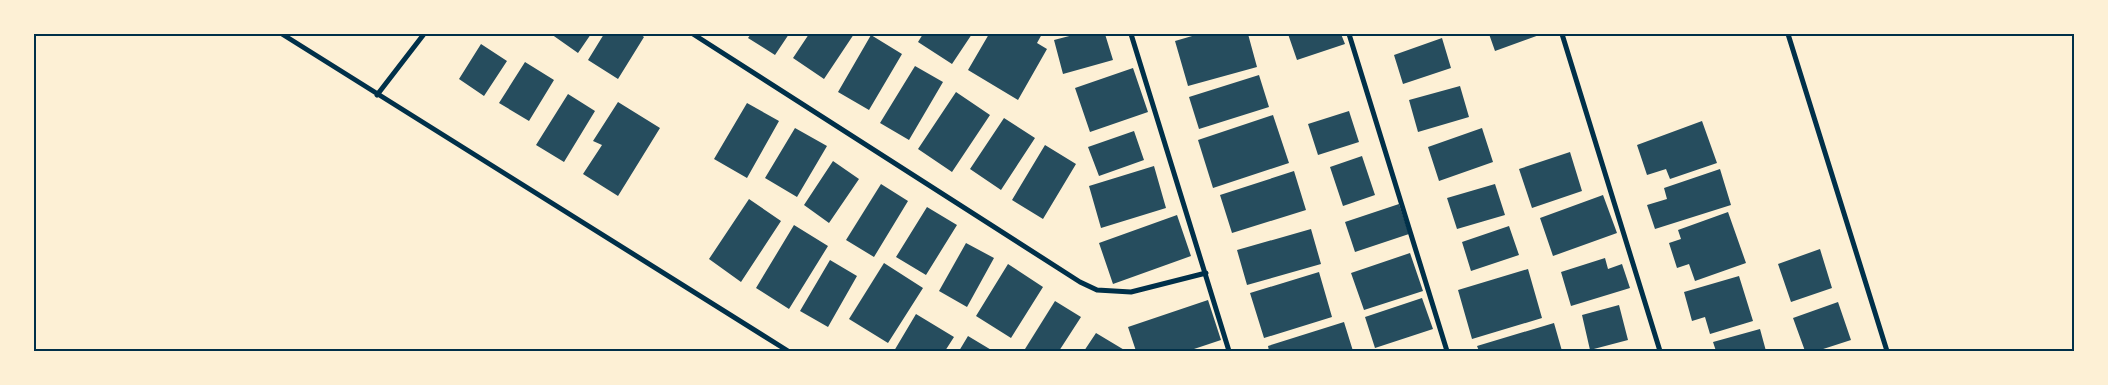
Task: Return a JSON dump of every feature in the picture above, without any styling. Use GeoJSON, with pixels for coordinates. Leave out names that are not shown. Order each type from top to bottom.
{"type":"FeatureCollection","features":[{"type":"Feature","properties":{"kind":"street"},"geometry":{"type":"LineString","coordinates":[[282,34],[788,351]]}},
{"type":"Feature","properties":{"kind":"street"},"geometry":{"type":"LineString","coordinates":[[377,95],[424,34]]}},
{"type":"Feature","properties":{"kind":"street"},"geometry":{"type":"LineString","coordinates":[[693,34],[1080,282],[1097,290],[1113,293],[1131,292],[1206,273]]}},
{"type":"Feature","properties":{"kind":"street"},"geometry":{"type":"LineString","coordinates":[[1131,34],[1229,351]]}},
{"type":"Feature","properties":{"kind":"street"},"geometry":{"type":"LineString","coordinates":[[1349,34],[1447,351]]}},
{"type":"Feature","properties":{"kind":"street"},"geometry":{"type":"LineString","coordinates":[[1562,34],[1660,351]]}},
{"type":"Feature","properties":{"kind":"street"},"geometry":{"type":"LineString","coordinates":[[1788,34],[1887,351]]}},
{"type":"Feature","properties":{"kind":"building"},"geometry":{"type":"Polygon","coordinates":[[[551,34],[591,34],[578,53],[551,34]]]}},
{"type":"Feature","properties":{"kind":"building"},"geometry":{"type":"Polygon","coordinates":[[[604,34],[640,34],[644,37],[618,79],[588,60],[604,34]]]}},
{"type":"Feature","properties":{"kind":"building"},"geometry":{"type":"Polygon","coordinates":[[[751,34],[789,34],[775,55],[748,38],[751,34]]]}},
{"type":"Feature","properties":{"kind":"building"},"geometry":{"type":"Polygon","coordinates":[[[809,34],[854,34],[824,79],[793,58],[809,34]]]}},
{"type":"Feature","properties":{"kind":"building"},"geometry":{"type":"Polygon","coordinates":[[[923,34],[972,34],[952,64],[918,42],[923,34]]]}},
{"type":"Feature","properties":{"kind":"building"},"geometry":{"type":"Polygon","coordinates":[[[989,34],[1042,34],[1037,43],[1047,49],[1018,100],[968,70],[989,34]]]}},
{"type":"Feature","properties":{"kind":"building"},"geometry":{"type":"Polygon","coordinates":[[[1077,34],[1105,34],[1113,60],[1063,74],[1054,40],[1077,34]]]}},
{"type":"Feature","properties":{"kind":"building"},"geometry":{"type":"Polygon","coordinates":[[[1199,34],[1248,34],[1257,67],[1188,86],[1175,41],[1199,34]]]}},
{"type":"Feature","properties":{"kind":"building"},"geometry":{"type":"Polygon","coordinates":[[[1288,34],[1341,34],[1345,44],[1297,60],[1288,34]]]}},
{"type":"Feature","properties":{"kind":"building"},"geometry":{"type":"Polygon","coordinates":[[[1489,34],[1542,34],[1495,51],[1489,34]]]}},
{"type":"Feature","properties":{"kind":"building"},"geometry":{"type":"Polygon","coordinates":[[[871,35],[902,54],[869,110],[838,92],[871,35]]]}},
{"type":"Feature","properties":{"kind":"building"},"geometry":{"type":"Polygon","coordinates":[[[1442,38],[1451,68],[1403,84],[1394,55],[1442,38]]]}},
{"type":"Feature","properties":{"kind":"building"},"geometry":{"type":"Polygon","coordinates":[[[481,44],[507,61],[484,96],[459,79],[481,44]]]}},
{"type":"Feature","properties":{"kind":"building"},"geometry":{"type":"Polygon","coordinates":[[[525,62],[554,80],[529,121],[499,103],[525,62]]]}},
{"type":"Feature","properties":{"kind":"building"},"geometry":{"type":"Polygon","coordinates":[[[915,66],[943,82],[909,140],[880,123],[915,66]]]}},
{"type":"Feature","properties":{"kind":"building"},"geometry":{"type":"Polygon","coordinates":[[[1133,68],[1148,112],[1090,132],[1075,88],[1133,68]]]}},
{"type":"Feature","properties":{"kind":"building"},"geometry":{"type":"Polygon","coordinates":[[[1259,75],[1269,107],[1199,129],[1189,97],[1259,75]]]}},
{"type":"Feature","properties":{"kind":"building"},"geometry":{"type":"Polygon","coordinates":[[[1460,86],[1469,117],[1418,132],[1409,100],[1460,86]]]}},
{"type":"Feature","properties":{"kind":"building"},"geometry":{"type":"Polygon","coordinates":[[[956,92],[990,115],[952,172],[918,149],[956,92]]]}},
{"type":"Feature","properties":{"kind":"building"},"geometry":{"type":"Polygon","coordinates":[[[568,94],[595,111],[564,162],[536,145],[568,94]]]}},
{"type":"Feature","properties":{"kind":"building"},"geometry":{"type":"Polygon","coordinates":[[[618,102],[660,128],[618,196],[583,174],[602,145],[593,141],[618,102]]]}},
{"type":"Feature","properties":{"kind":"building"},"geometry":{"type":"Polygon","coordinates":[[[747,103],[779,121],[747,178],[714,159],[747,103]]]}},
{"type":"Feature","properties":{"kind":"building"},"geometry":{"type":"Polygon","coordinates":[[[1349,111],[1359,142],[1318,155],[1308,124],[1349,111]]]}},
{"type":"Feature","properties":{"kind":"building"},"geometry":{"type":"Polygon","coordinates":[[[1273,115],[1289,163],[1213,188],[1198,140],[1273,115]]]}},
{"type":"Feature","properties":{"kind":"building"},"geometry":{"type":"Polygon","coordinates":[[[1004,118],[1035,138],[1001,190],[970,169],[1004,118]]]}},
{"type":"Feature","properties":{"kind":"building"},"geometry":{"type":"Polygon","coordinates":[[[1702,121],[1717,163],[1670,179],[1666,169],[1647,175],[1637,145],[1702,121]]]}},
{"type":"Feature","properties":{"kind":"building"},"geometry":{"type":"Polygon","coordinates":[[[795,128],[827,146],[797,197],[765,178],[795,128]]]}},
{"type":"Feature","properties":{"kind":"building"},"geometry":{"type":"Polygon","coordinates":[[[1482,128],[1493,162],[1439,181],[1428,147],[1482,128]]]}},
{"type":"Feature","properties":{"kind":"building"},"geometry":{"type":"Polygon","coordinates":[[[1134,131],[1144,160],[1099,176],[1088,147],[1134,131]]]}},
{"type":"Feature","properties":{"kind":"building"},"geometry":{"type":"Polygon","coordinates":[[[1045,145],[1076,164],[1043,219],[1012,200],[1045,145]]]}},
{"type":"Feature","properties":{"kind":"building"},"geometry":{"type":"Polygon","coordinates":[[[1570,152],[1582,191],[1532,208],[1519,169],[1570,152]]]}},
{"type":"Feature","properties":{"kind":"building"},"geometry":{"type":"Polygon","coordinates":[[[1362,156],[1375,195],[1343,206],[1330,167],[1362,156]]]}},
{"type":"Feature","properties":{"kind":"building"},"geometry":{"type":"Polygon","coordinates":[[[833,161],[859,179],[829,223],[804,205],[833,161]]]}},
{"type":"Feature","properties":{"kind":"building"},"geometry":{"type":"Polygon","coordinates":[[[1154,166],[1166,208],[1101,228],[1089,186],[1154,166]]]}},
{"type":"Feature","properties":{"kind":"building"},"geometry":{"type":"Polygon","coordinates":[[[1720,169],[1731,205],[1655,229],[1647,205],[1667,199],[1664,188],[1720,169]]]}},
{"type":"Feature","properties":{"kind":"building"},"geometry":{"type":"Polygon","coordinates":[[[1294,171],[1306,210],[1232,233],[1220,195],[1294,171]]]}},
{"type":"Feature","properties":{"kind":"building"},"geometry":{"type":"Polygon","coordinates":[[[881,184],[908,201],[874,257],[846,240],[881,184]]]}},
{"type":"Feature","properties":{"kind":"building"},"geometry":{"type":"Polygon","coordinates":[[[1495,184],[1505,215],[1457,229],[1447,198],[1495,184]]]}},
{"type":"Feature","properties":{"kind":"building"},"geometry":{"type":"Polygon","coordinates":[[[1603,195],[1617,233],[1553,256],[1540,218],[1603,195]]]}},
{"type":"Feature","properties":{"kind":"building"},"geometry":{"type":"Polygon","coordinates":[[[749,199],[781,221],[741,282],[709,259],[749,199]]]}},
{"type":"Feature","properties":{"kind":"building"},"geometry":{"type":"Polygon","coordinates":[[[1399,204],[1409,234],[1355,252],[1345,222],[1399,204]]]}},
{"type":"Feature","properties":{"kind":"building"},"geometry":{"type":"Polygon","coordinates":[[[927,207],[957,225],[926,275],[896,257],[927,207]]]}},
{"type":"Feature","properties":{"kind":"building"},"geometry":{"type":"Polygon","coordinates":[[[1728,212],[1746,263],[1695,281],[1689,264],[1677,268],[1669,243],[1681,239],[1678,230],[1728,212]]]}},
{"type":"Feature","properties":{"kind":"building"},"geometry":{"type":"Polygon","coordinates":[[[1177,215],[1191,256],[1113,284],[1099,243],[1177,215]]]}},
{"type":"Feature","properties":{"kind":"building"},"geometry":{"type":"Polygon","coordinates":[[[794,225],[828,246],[789,309],[756,288],[794,225]]]}},
{"type":"Feature","properties":{"kind":"building"},"geometry":{"type":"Polygon","coordinates":[[[1509,226],[1519,255],[1471,271],[1462,242],[1509,226]]]}},
{"type":"Feature","properties":{"kind":"building"},"geometry":{"type":"Polygon","coordinates":[[[1311,229],[1321,264],[1247,285],[1237,250],[1311,229]]]}},
{"type":"Feature","properties":{"kind":"building"},"geometry":{"type":"Polygon","coordinates":[[[966,243],[994,258],[967,307],[939,291],[966,243]]]}},
{"type":"Feature","properties":{"kind":"building"},"geometry":{"type":"Polygon","coordinates":[[[1820,249],[1832,288],[1791,302],[1778,264],[1820,249]]]}},
{"type":"Feature","properties":{"kind":"building"},"geometry":{"type":"Polygon","coordinates":[[[1410,253],[1423,291],[1364,310],[1351,273],[1410,253]]]}},
{"type":"Feature","properties":{"kind":"building"},"geometry":{"type":"Polygon","coordinates":[[[1605,258],[1608,269],[1622,264],[1630,288],[1571,306],[1561,272],[1605,258]]]}},
{"type":"Feature","properties":{"kind":"building"},"geometry":{"type":"Polygon","coordinates":[[[830,260],[857,276],[828,327],[800,311],[830,260]]]}},
{"type":"Feature","properties":{"kind":"building"},"geometry":{"type":"Polygon","coordinates":[[[884,263],[923,288],[888,343],[849,319],[884,263]]]}},
{"type":"Feature","properties":{"kind":"building"},"geometry":{"type":"Polygon","coordinates":[[[1008,264],[1043,287],[1011,338],[976,316],[1008,264]]]}},
{"type":"Feature","properties":{"kind":"building"},"geometry":{"type":"Polygon","coordinates":[[[1528,269],[1542,318],[1472,339],[1458,290],[1528,269]]]}},
{"type":"Feature","properties":{"kind":"building"},"geometry":{"type":"Polygon","coordinates":[[[1319,272],[1332,317],[1264,338],[1250,293],[1319,272]]]}},
{"type":"Feature","properties":{"kind":"building"},"geometry":{"type":"Polygon","coordinates":[[[1739,276],[1753,321],[1710,334],[1705,317],[1692,321],[1684,292],[1739,276]]]}},
{"type":"Feature","properties":{"kind":"building"},"geometry":{"type":"Polygon","coordinates":[[[1422,298],[1433,329],[1375,348],[1365,317],[1422,298]]]}},
{"type":"Feature","properties":{"kind":"building"},"geometry":{"type":"Polygon","coordinates":[[[1208,300],[1221,340],[1188,351],[1136,351],[1128,327],[1208,300]]]}},
{"type":"Feature","properties":{"kind":"building"},"geometry":{"type":"Polygon","coordinates":[[[1055,301],[1081,317],[1059,351],[1028,351],[1025,349],[1055,301]]]}},
{"type":"Feature","properties":{"kind":"building"},"geometry":{"type":"Polygon","coordinates":[[[1838,302],[1851,340],[1817,351],[1805,351],[1793,318],[1838,302]]]}},
{"type":"Feature","properties":{"kind":"building"},"geometry":{"type":"Polygon","coordinates":[[[1619,305],[1628,340],[1590,350],[1582,315],[1619,305]]]}},
{"type":"Feature","properties":{"kind":"building"},"geometry":{"type":"Polygon","coordinates":[[[916,314],[954,337],[945,351],[894,351],[916,314]]]}},
{"type":"Feature","properties":{"kind":"building"},"geometry":{"type":"Polygon","coordinates":[[[1344,322],[1353,351],[1269,351],[1268,346],[1344,322]]]}},
{"type":"Feature","properties":{"kind":"building"},"geometry":{"type":"Polygon","coordinates":[[[1554,323],[1562,351],[1479,351],[1477,346],[1554,323]]]}},
{"type":"Feature","properties":{"kind":"building"},"geometry":{"type":"Polygon","coordinates":[[[1760,329],[1766,351],[1716,351],[1713,342],[1760,329]]]}},
{"type":"Feature","properties":{"kind":"building"},"geometry":{"type":"Polygon","coordinates":[[[1096,333],[1126,351],[1084,351],[1096,333]]]}},
{"type":"Feature","properties":{"kind":"building"},"geometry":{"type":"Polygon","coordinates":[[[968,336],[993,351],[959,351],[968,336]]]}}]}
